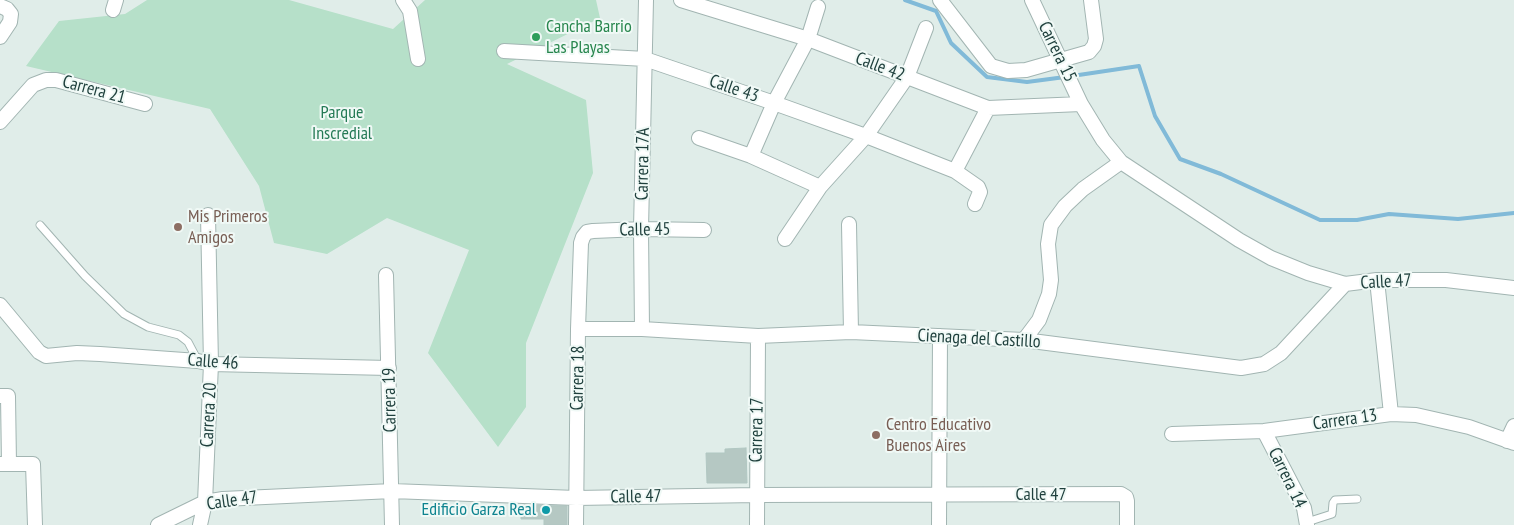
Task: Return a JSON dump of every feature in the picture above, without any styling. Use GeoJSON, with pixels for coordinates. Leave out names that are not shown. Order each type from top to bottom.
{"type":"FeatureCollection","features":[{"type":"Feature","properties":{"kind":"street"},"geometry":{"type":"LineString","coordinates":[[403,0],[410,11],[418,59]]}},
{"type":"Feature","properties":{"kind":"street","name":"Carrera 17A"},"geometry":{"type":"LineString","coordinates":[[642,329],[641,229],[646,0]]}},
{"type":"Feature","properties":{"kind":"street","name":"Calle 42"},"geometry":{"type":"LineString","coordinates":[[681,0],[808,39],[988,108],[1081,104]]}},
{"type":"Feature","properties":{"kind":"street"},"geometry":{"type":"LineString","coordinates":[[940,0],[991,66],[1008,71],[1064,65],[1088,52],[1094,46],[1096,39],[1091,0]]}},
{"type":"Feature","properties":{"kind":"street","name":"Carrera 15"},"geometry":{"type":"LineString","coordinates":[[1032,0],[1081,104]]}},
{"type":"Feature","properties":{"kind":"street"},"geometry":{"type":"LineString","coordinates":[[0,6],[7,9],[11,14],[10,22],[0,37]]}},
{"type":"Feature","properties":{"kind":"street"},"geometry":{"type":"LineString","coordinates":[[751,156],[774,103],[808,39],[818,7]]}},
{"type":"Feature","properties":{"kind":"street"},"geometry":{"type":"LineString","coordinates":[[785,239],[820,187],[866,136],[907,77],[926,28]]}},
{"type":"Feature","properties":{"kind":"street","name":"Calle 43"},"geometry":{"type":"LineString","coordinates":[[504,51],[645,59],[866,136],[955,171],[978,186],[980,192],[974,204]]}},
{"type":"Feature","properties":{"kind":"street","name":"Carrera 21"},"geometry":{"type":"LineString","coordinates":[[0,122],[33,85],[46,80],[56,80],[145,104]]}},
{"type":"Feature","properties":{"kind":"street","name":"Calle 47"},"geometry":{"type":"LineString","coordinates":[[1081,104],[1103,140],[1121,162],[1240,240],[1271,258],[1308,273],[1345,284],[1377,280],[1446,280],[1514,288]]}},
{"type":"Feature","properties":{"kind":"street"},"geometry":{"type":"LineString","coordinates":[[955,171],[988,108]]}},
{"type":"Feature","properties":{"kind":"street"},"geometry":{"type":"LineString","coordinates":[[699,138],[751,156],[820,187]]}},
{"type":"Feature","properties":{"kind":"street"},"geometry":{"type":"LineString","coordinates":[[1024,340],[1039,320],[1049,294],[1051,280],[1048,244],[1051,225],[1065,206],[1083,189],[1121,162]]}},
{"type":"Feature","properties":{"kind":"street","name":"Carrera 20"},"geometry":{"type":"LineString","coordinates":[[200,525],[205,502],[208,215]]}},
{"type":"Feature","properties":{"kind":"street"},"geometry":{"type":"LineString","coordinates":[[849,224],[851,332]]}},
{"type":"Feature","properties":{"kind":"street","name":"Calle 45"},"geometry":{"type":"LineString","coordinates":[[587,232],[641,229],[704,230]]}},
{"type":"Feature","properties":{"kind":"street","name":"Carrera 18"},"geometry":{"type":"LineString","coordinates":[[576,525],[581,243],[587,232]]}},
{"type":"Feature","properties":{"kind":"street","name":"Carrera 19"},"geometry":{"type":"LineString","coordinates":[[386,275],[392,525]]}},
{"type":"Feature","properties":{"kind":"street"},"geometry":{"type":"LineString","coordinates":[[1377,280],[1391,414]]}},
{"type":"Feature","properties":{"kind":"street","name":"Cienaga del Castillo"},"geometry":{"type":"LineString","coordinates":[[578,329],[642,329],[758,336],[851,332],[1024,340],[1241,368],[1264,364],[1281,353],[1345,284]]}},
{"type":"Feature","properties":{"kind":"street","name":"Calle 46"},"geometry":{"type":"LineString","coordinates":[[0,306],[39,352],[46,356],[100,354],[205,362],[389,368]]}},
{"type":"Feature","properties":{"kind":"street","name":"Carrera 17"},"geometry":{"type":"LineString","coordinates":[[757,525],[758,336]]}},
{"type":"Feature","properties":{"kind":"street"},"geometry":{"type":"LineString","coordinates":[[939,525],[940,336]]}},
{"type":"Feature","properties":{"kind":"street"},"geometry":{"type":"LineString","coordinates":[[4,396],[5,464],[33,464],[35,525]]}},
{"type":"Feature","properties":{"kind":"street","name":"Carrera 13"},"geometry":{"type":"LineString","coordinates":[[1172,434],[1264,431],[1391,414],[1416,415],[1469,427],[1511,442]]}},
{"type":"Feature","properties":{"kind":"street"},"geometry":{"type":"LineString","coordinates":[[1511,442],[1514,426]]}},
{"type":"Feature","properties":{"kind":"street","name":"Carrera 14"},"geometry":{"type":"LineString","coordinates":[[1264,431],[1304,508],[1307,524]]}},
{"type":"Feature","properties":{"kind":"street","name":"Calle 47"},"geometry":{"type":"LineString","coordinates":[[158,525],[205,502],[239,497],[392,492],[576,498],[756,495],[939,496],[1121,494],[1128,501],[1127,525]]}},
{"type":"Feature","properties":{"kind":"lane"},"geometry":{"type":"LineString","coordinates":[[40,225],[85,276],[124,314],[148,327],[179,335],[188,342],[205,362]]}},
{"type":"Feature","properties":{"kind":"lane"},"geometry":{"type":"LineString","coordinates":[[1307,524],[1332,514],[1335,500],[1357,499]]}},
{"type":"Feature","properties":{"kind":"green space","name":"Parque Inscredial"},"geometry":{"type":"Polygon","coordinates":[[[147,0],[289,0],[393,29],[425,0],[596,0],[600,18],[507,64],[586,100],[593,173],[526,343],[526,407],[498,447],[428,353],[469,250],[387,218],[327,254],[274,243],[259,186],[210,109],[26,66],[59,21],[125,14],[147,0]]]}},
{"type":"Feature","properties":{"kind":"building"},"geometry":{"type":"Polygon","coordinates":[[[746,448],[747,483],[707,483],[706,453],[725,453],[725,449],[746,448]]]}},
{"type":"Feature","properties":{"kind":"building","name":"Edificio Garza Real"},"geometry":{"type":"Polygon","coordinates":[[[521,505],[567,506],[567,525],[544,525],[544,519],[521,519],[521,505]]]}},
{"type":"Feature","properties":{"kind":"waterway"},"geometry":{"type":"LineString","coordinates":[[905,0],[936,11],[951,43],[987,77],[1027,82],[1065,77]]}},
{"type":"Feature","properties":{"kind":"waterway"},"geometry":{"type":"LineString","coordinates":[[1072,76],[1139,66],[1155,116],[1180,159],[1221,174],[1320,220],[1357,220],[1389,214],[1458,219],[1514,213]]}},
{"type":"Feature","properties":{"kind":"place","name":"Cancha Barrio Las Playas"},"geometry":{"type":"Point","coordinates":[536,37]}},
{"type":"Feature","properties":{"kind":"place","name":"Mis Primeros Amigos"},"geometry":{"type":"Point","coordinates":[178,227]}},
{"type":"Feature","properties":{"kind":"place","name":"Centro Educativo Buenos Aires"},"geometry":{"type":"Point","coordinates":[876,435]}},
{"type":"Feature","properties":{"kind":"place","name":"Edificio Garza Real"},"geometry":{"type":"Point","coordinates":[546,510]}}]}
